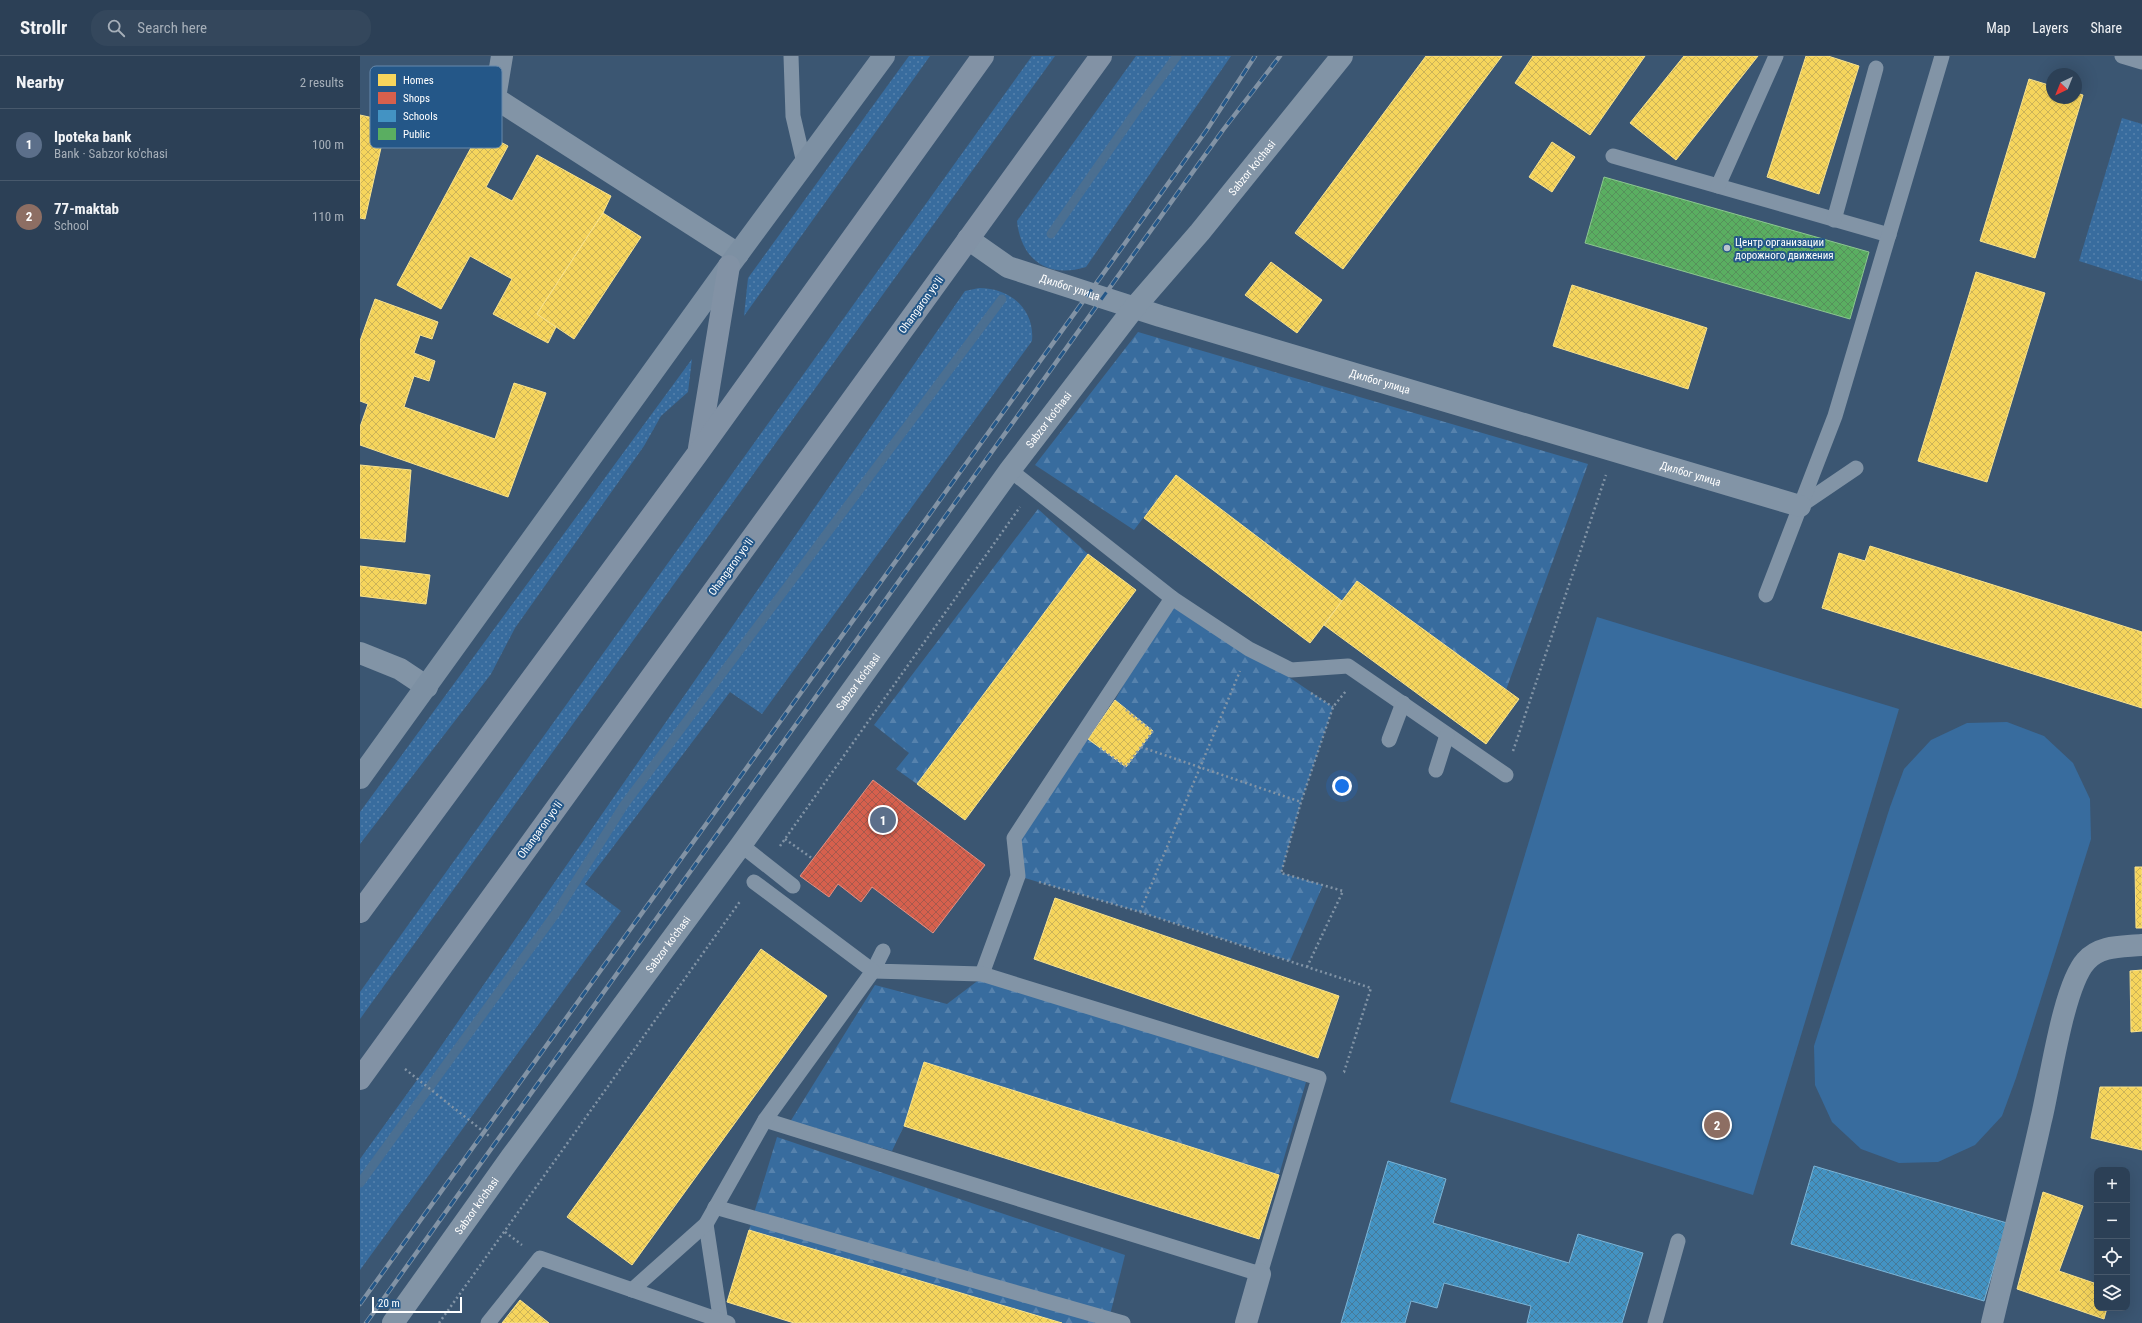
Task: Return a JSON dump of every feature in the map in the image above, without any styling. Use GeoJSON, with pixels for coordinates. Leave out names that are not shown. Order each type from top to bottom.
{"type":"FeatureCollection","features":[{"type":"Feature","properties":{"kind":"highway"},"geometry":{"type":"LineString","coordinates":[[360,912],[698,453],[983,56]]}},
{"type":"Feature","properties":{"kind":"highway","name":"Ohangaron yoʻli"},"geometry":{"type":"LineString","coordinates":[[360,1079],[1101,56]]}},
{"type":"Feature","properties":{"kind":"highway"},"geometry":{"type":"LineString","coordinates":[[698,453],[734,260]]}},
{"type":"Feature","properties":{"kind":"main road"},"geometry":{"type":"LineString","coordinates":[[360,778],[804,163],[884,56]]}},
{"type":"Feature","properties":{"kind":"street"},"geometry":{"type":"LineString","coordinates":[[500,66],[502,56]]}},
{"type":"Feature","properties":{"kind":"street","name":"Sabzor ko'chasi"},"geometry":{"type":"LineString","coordinates":[[393,1323],[512,1156],[740,845],[1010,470],[1134,308],[1200,232],[1342,56]]}},
{"type":"Feature","properties":{"kind":"street"},"geometry":{"type":"LineString","coordinates":[[502,103],[734,260]]}},
{"type":"Feature","properties":{"kind":"street","name":"Дилбог улица"},"geometry":{"type":"LineString","coordinates":[[968,239],[1008,267],[1134,308],[1614,452],[1800,506]]}},
{"type":"Feature","properties":{"kind":"street"},"geometry":{"type":"LineString","coordinates":[[360,653],[400,669],[427,687]]}},
{"type":"Feature","properties":{"kind":"street"},"geometry":{"type":"LineString","coordinates":[[1992,1323],[2042,1120],[2064,1013],[2079,969],[2098,951],[2111,948],[2142,945]]}},
{"type":"Feature","properties":{"kind":"street"},"geometry":{"type":"LineString","coordinates":[[1246,1323],[1260,1274]]}},
{"type":"Feature","properties":{"kind":"lane"},"geometry":{"type":"LineString","coordinates":[[791,56],[794,116],[804,163]]}},
{"type":"Feature","properties":{"kind":"lane"},"geometry":{"type":"LineString","coordinates":[[1718,186],[1776,56]]}},
{"type":"Feature","properties":{"kind":"lane"},"geometry":{"type":"LineString","coordinates":[[1766,595],[1836,416],[1942,56]]}},
{"type":"Feature","properties":{"kind":"lane"},"geometry":{"type":"LineString","coordinates":[[2122,56],[2142,62]]}},
{"type":"Feature","properties":{"kind":"lane"},"geometry":{"type":"LineString","coordinates":[[1834,220],[1876,68]]}},
{"type":"Feature","properties":{"kind":"lane"},"geometry":{"type":"LineString","coordinates":[[1613,156],[1889,235]]}},
{"type":"Feature","properties":{"kind":"lane"},"geometry":{"type":"LineString","coordinates":[[1800,506],[1856,468]]}},
{"type":"Feature","properties":{"kind":"lane"},"geometry":{"type":"LineString","coordinates":[[1010,470],[1172,598],[1249,649],[1292,670],[1348,666],[1506,774]]}},
{"type":"Feature","properties":{"kind":"lane"},"geometry":{"type":"LineString","coordinates":[[982,974],[1018,876],[1014,838],[1172,598]]}},
{"type":"Feature","properties":{"kind":"lane"},"geometry":{"type":"LineString","coordinates":[[1389,740],[1403,703]]}},
{"type":"Feature","properties":{"kind":"lane"},"geometry":{"type":"LineString","coordinates":[[1436,770],[1447,735]]}},
{"type":"Feature","properties":{"kind":"lane"},"geometry":{"type":"LineString","coordinates":[[740,845],[793,886]]}},
{"type":"Feature","properties":{"kind":"lane"},"geometry":{"type":"LineString","coordinates":[[754,882],[873,970],[982,974],[1319,1078],[1260,1274],[765,1120]]}},
{"type":"Feature","properties":{"kind":"lane"},"geometry":{"type":"LineString","coordinates":[[632,1290],[706,1224],[765,1120],[873,970],[883,951]]}},
{"type":"Feature","properties":{"kind":"lane"},"geometry":{"type":"LineString","coordinates":[[715,1207],[1125,1323]]}},
{"type":"Feature","properties":{"kind":"lane"},"geometry":{"type":"LineString","coordinates":[[488,1323],[540,1258],[722,1322],[706,1224]]}},
{"type":"Feature","properties":{"kind":"lane"},"geometry":{"type":"LineString","coordinates":[[1655,1323],[1678,1241]]}},
{"type":"Feature","properties":{"kind":"path"},"geometry":{"type":"LineString","coordinates":[[1506,774],[1614,452]]}},
{"type":"Feature","properties":{"kind":"path"},"geometry":{"type":"LineString","coordinates":[[766,865],[1033,488]]}},
{"type":"Feature","properties":{"kind":"path"},"geometry":{"type":"LineString","coordinates":[[1140,912],[1249,649]]}},
{"type":"Feature","properties":{"kind":"path"},"geometry":{"type":"LineString","coordinates":[[1307,967],[1343,891],[1281,873],[1301,802],[1333,707],[1361,674]]}},
{"type":"Feature","properties":{"kind":"path"},"geometry":{"type":"LineString","coordinates":[[1141,747],[1301,802]]}},
{"type":"Feature","properties":{"kind":"path"},"geometry":{"type":"LineString","coordinates":[[785,839],[812,859]]}},
{"type":"Feature","properties":{"kind":"path"},"geometry":{"type":"LineString","coordinates":[[1018,876],[1140,912],[1371,988],[1344,1072],[1319,1078]]}},
{"type":"Feature","properties":{"kind":"path"},"geometry":{"type":"LineString","coordinates":[[439,1323],[754,882]]}},
{"type":"Feature","properties":{"kind":"path"},"geometry":{"type":"LineString","coordinates":[[405,1069],[489,1136]]}},
{"type":"Feature","properties":{"kind":"green space"},"geometry":{"type":"Polygon","coordinates":[[[909,56],[930,56],[744,316],[748,278],[909,56]]]}},
{"type":"Feature","properties":{"kind":"green space"},"geometry":{"type":"Polygon","coordinates":[[[1032,56],[1055,56],[360,1019],[360,992],[1032,56]]]}},
{"type":"Feature","properties":{"kind":"green space"},"geometry":{"type":"Polygon","coordinates":[[[1136,56],[1231,56],[1086,267],[1072,270],[1049,268],[1039,263],[1031,256],[1024,246],[1017,221],[1136,56]]]}},
{"type":"Feature","properties":{"kind":"green space"},"geometry":{"type":"Polygon","coordinates":[[[2122,118],[2142,124],[2142,281],[2079,261],[2122,118]]]}},
{"type":"Feature","properties":{"kind":"green space"},"geometry":{"type":"Polygon","coordinates":[[[979,288],[1001,292],[1018,302],[1025,310],[1029,319],[1032,330],[1032,341],[762,714],[730,692],[585,884],[621,911],[360,1270],[360,1159],[430,1062],[965,291],[979,288]]]}},
{"type":"Feature","properties":{"kind":"green space"},"geometry":{"type":"Polygon","coordinates":[[[1138,332],[1588,464],[1506,690],[1357,581],[1342,601],[1176,475],[1134,530],[1035,465],[1138,332]]]}},
{"type":"Feature","properties":{"kind":"green space"},"geometry":{"type":"Polygon","coordinates":[[[692,359],[688,392],[661,416],[644,446],[515,628],[491,674],[360,844],[360,812],[692,359]]]}},
{"type":"Feature","properties":{"kind":"green space"},"geometry":{"type":"Polygon","coordinates":[[[1038,509],[1088,554],[917,784],[896,769],[909,753],[874,725],[1038,509]]]}},
{"type":"Feature","properties":{"kind":"green space"},"geometry":{"type":"Polygon","coordinates":[[[1172,598],[1333,707],[1301,802],[1281,873],[1323,885],[1290,961],[1140,912],[1018,876],[1014,838],[1088,739],[1115,700],[1172,598]]]}},
{"type":"Feature","properties":{"kind":"green space"},"geometry":{"type":"Polygon","coordinates":[[[1597,617],[1899,709],[1753,1195],[1450,1102],[1597,617]]]}},
{"type":"Feature","properties":{"kind":"green space"},"geometry":{"type":"Polygon","coordinates":[[[2007,722],[2044,736],[2073,763],[2090,799],[2091,839],[2016,1078],[2002,1116],[1975,1145],[1938,1162],[1899,1163],[1861,1149],[1832,1122],[1815,1085],[1814,1046],[1890,807],[1904,769],[1931,740],[1967,723],[2007,722]]]}},
{"type":"Feature","properties":{"kind":"green space"},"geometry":{"type":"Polygon","coordinates":[[[980,979],[1306,1082],[1279,1175],[924,1062],[904,1126],[892,1151],[790,1122],[875,985],[947,1004],[980,979]]]}},
{"type":"Feature","properties":{"kind":"green space"},"geometry":{"type":"Polygon","coordinates":[[[777,1137],[1125,1255],[1108,1323],[1050,1323],[749,1230],[777,1137]]]}},
{"type":"Feature","properties":{"kind":"building: Homes"},"geometry":{"type":"Polygon","coordinates":[[[1426,56],[1502,56],[1343,269],[1295,233],[1426,56]]]}},
{"type":"Feature","properties":{"kind":"building: Homes"},"geometry":{"type":"Polygon","coordinates":[[[1533,56],[1645,56],[1590,135],[1515,83],[1533,56]]]}},
{"type":"Feature","properties":{"kind":"building: Homes"},"geometry":{"type":"Polygon","coordinates":[[[1684,56],[1758,56],[1676,160],[1630,123],[1684,56]]]}},
{"type":"Feature","properties":{"kind":"building: Homes"},"geometry":{"type":"Polygon","coordinates":[[[1806,56],[1828,56],[1859,66],[1819,194],[1767,177],[1806,56]]]}},
{"type":"Feature","properties":{"kind":"building: Homes"},"geometry":{"type":"Polygon","coordinates":[[[2029,79],[2046,84],[2046,104],[2080,104],[2035,258],[1980,241],[2029,79]]]}},
{"type":"Feature","properties":{"kind":"building: Homes"},"geometry":{"type":"Polygon","coordinates":[[[360,115],[370,117],[370,148],[381,148],[365,219],[360,218],[360,115]]]}},
{"type":"Feature","properties":{"kind":"building: Homes"},"geometry":{"type":"Polygon","coordinates":[[[1552,142],[1575,157],[1552,192],[1529,177],[1552,142]]]}},
{"type":"Feature","properties":{"kind":"building: Homes"},"geometry":{"type":"Polygon","coordinates":[[[502,143],[508,146],[486,187],[512,201],[537,155],[611,196],[603,213],[537,314],[556,327],[548,343],[493,314],[512,279],[470,256],[441,309],[397,285],[471,148],[502,148],[502,143]]]}},
{"type":"Feature","properties":{"kind":"building: Homes"},"geometry":{"type":"Polygon","coordinates":[[[603,213],[641,237],[574,339],[537,314],[603,213]]]}},
{"type":"Feature","properties":{"kind":"building: Homes"},"geometry":{"type":"Polygon","coordinates":[[[1271,262],[1322,300],[1297,333],[1245,295],[1271,262]]]}},
{"type":"Feature","properties":{"kind":"building: Homes"},"geometry":{"type":"Polygon","coordinates":[[[1976,272],[2045,293],[1987,482],[1918,461],[1976,272]]]}},
{"type":"Feature","properties":{"kind":"building: Homes"},"geometry":{"type":"Polygon","coordinates":[[[1572,285],[1707,328],[1688,389],[1553,346],[1572,285]]]}},
{"type":"Feature","properties":{"kind":"building: Homes"},"geometry":{"type":"Polygon","coordinates":[[[375,299],[438,322],[432,339],[420,335],[414,353],[435,361],[429,381],[414,376],[404,407],[495,439],[514,383],[546,393],[508,497],[360,445],[360,427],[368,404],[360,401],[360,341],[375,299]]]}},
{"type":"Feature","properties":{"kind":"building: Homes"},"geometry":{"type":"Polygon","coordinates":[[[360,465],[411,470],[405,542],[360,538],[360,465]]]}},
{"type":"Feature","properties":{"kind":"building: Homes"},"geometry":{"type":"Polygon","coordinates":[[[1176,475],[1342,601],[1310,643],[1144,518],[1176,475]]]}},
{"type":"Feature","properties":{"kind":"building: Homes"},"geometry":{"type":"Polygon","coordinates":[[[1870,546],[2142,632],[2142,708],[1822,608],[1839,553],[1865,561],[1870,546]]]}},
{"type":"Feature","properties":{"kind":"building: Homes"},"geometry":{"type":"Polygon","coordinates":[[[1088,554],[1136,590],[965,820],[917,784],[1088,554]]]}},
{"type":"Feature","properties":{"kind":"building: Homes"},"geometry":{"type":"Polygon","coordinates":[[[360,566],[430,575],[426,604],[360,596],[360,566]]]}},
{"type":"Feature","properties":{"kind":"building: Homes"},"geometry":{"type":"Polygon","coordinates":[[[1357,581],[1519,699],[1486,744],[1324,625],[1357,581]]]}},
{"type":"Feature","properties":{"kind":"building: Homes"},"geometry":{"type":"Polygon","coordinates":[[[1115,700],[1153,731],[1126,767],[1088,739],[1115,700]]]}},
{"type":"Feature","properties":{"kind":"building: Homes"},"geometry":{"type":"Polygon","coordinates":[[[2135,867],[2142,867],[2142,928],[2136,928],[2135,867]]]}},
{"type":"Feature","properties":{"kind":"building: Homes"},"geometry":{"type":"Polygon","coordinates":[[[1055,898],[1339,996],[1318,1058],[1034,959],[1055,898]]]}},
{"type":"Feature","properties":{"kind":"building: Homes"},"geometry":{"type":"Polygon","coordinates":[[[761,949],[827,996],[632,1265],[567,1217],[761,949]]]}},
{"type":"Feature","properties":{"kind":"building: Homes"},"geometry":{"type":"Polygon","coordinates":[[[2142,970],[2142,1031],[2131,1032],[2130,971],[2142,970]]]}},
{"type":"Feature","properties":{"kind":"building: Homes"},"geometry":{"type":"Polygon","coordinates":[[[924,1062],[1279,1175],[1259,1239],[904,1126],[924,1062]]]}},
{"type":"Feature","properties":{"kind":"building: Homes"},"geometry":{"type":"Polygon","coordinates":[[[2100,1087],[2142,1087],[2142,1150],[2091,1138],[2100,1087]]]}},
{"type":"Feature","properties":{"kind":"building: Homes"},"geometry":{"type":"Polygon","coordinates":[[[2043,1192],[2083,1206],[2059,1271],[2094,1283],[2094,1311],[2106,1311],[2104,1319],[2017,1289],[2043,1192]]]}},
{"type":"Feature","properties":{"kind":"building: Homes"},"geometry":{"type":"Polygon","coordinates":[[[749,1230],[1062,1323],[794,1323],[727,1302],[749,1230]]]}},
{"type":"Feature","properties":{"kind":"building: Homes"},"geometry":{"type":"Polygon","coordinates":[[[520,1300],[549,1323],[502,1323],[520,1300]]]}},
{"type":"Feature","properties":{"kind":"building: Shops"},"geometry":{"type":"Polygon","coordinates":[[[873,780],[985,865],[933,933],[872,887],[861,902],[838,884],[829,897],[800,876],[873,780]]]}},
{"type":"Feature","properties":{"kind":"building: Schools"},"geometry":{"type":"Polygon","coordinates":[[[1388,1161],[1446,1179],[1433,1223],[1569,1263],[1578,1234],[1643,1253],[1622,1323],[1527,1323],[1531,1306],[1444,1283],[1437,1308],[1411,1301],[1405,1323],[1341,1323],[1388,1161]]]}},
{"type":"Feature","properties":{"kind":"building: Schools"},"geometry":{"type":"Polygon","coordinates":[[[1814,1166],[2007,1223],[1984,1301],[1791,1244],[1814,1166]]]}},
{"type":"Feature","properties":{"kind":"building: Public","name":"Центр организации дорожного движения"},"geometry":{"type":"Polygon","coordinates":[[[1604,177],[1869,252],[1850,319],[1585,243],[1604,177]]]}},
{"type":"Feature","properties":{"kind":"waterway"},"geometry":{"type":"LineString","coordinates":[[1051,234],[1137,110],[1177,56]]}},
{"type":"Feature","properties":{"kind":"waterway"},"geometry":{"type":"LineString","coordinates":[[360,1183],[556,913],[624,805],[1002,299]]}},
{"type":"Feature","properties":{"kind":"railway"},"geometry":{"type":"LineString","coordinates":[[360,1304],[1206,131],[1255,56]]}},
{"type":"Feature","properties":{"kind":"railway"},"geometry":{"type":"LineString","coordinates":[[366,1323],[1223,130],[1280,56]]}},
{"type":"Feature","properties":{"kind":"place","name":"Центр организации дорожного движения"},"geometry":{"type":"Point","coordinates":[1727,248]}},
{"type":"Feature","properties":{"kind":"place","name":"Ipoteka bank"},"geometry":{"type":"Point","coordinates":[883,820]}},
{"type":"Feature","properties":{"kind":"place","name":"77-maktab"},"geometry":{"type":"Point","coordinates":[1717,1125]}}]}
